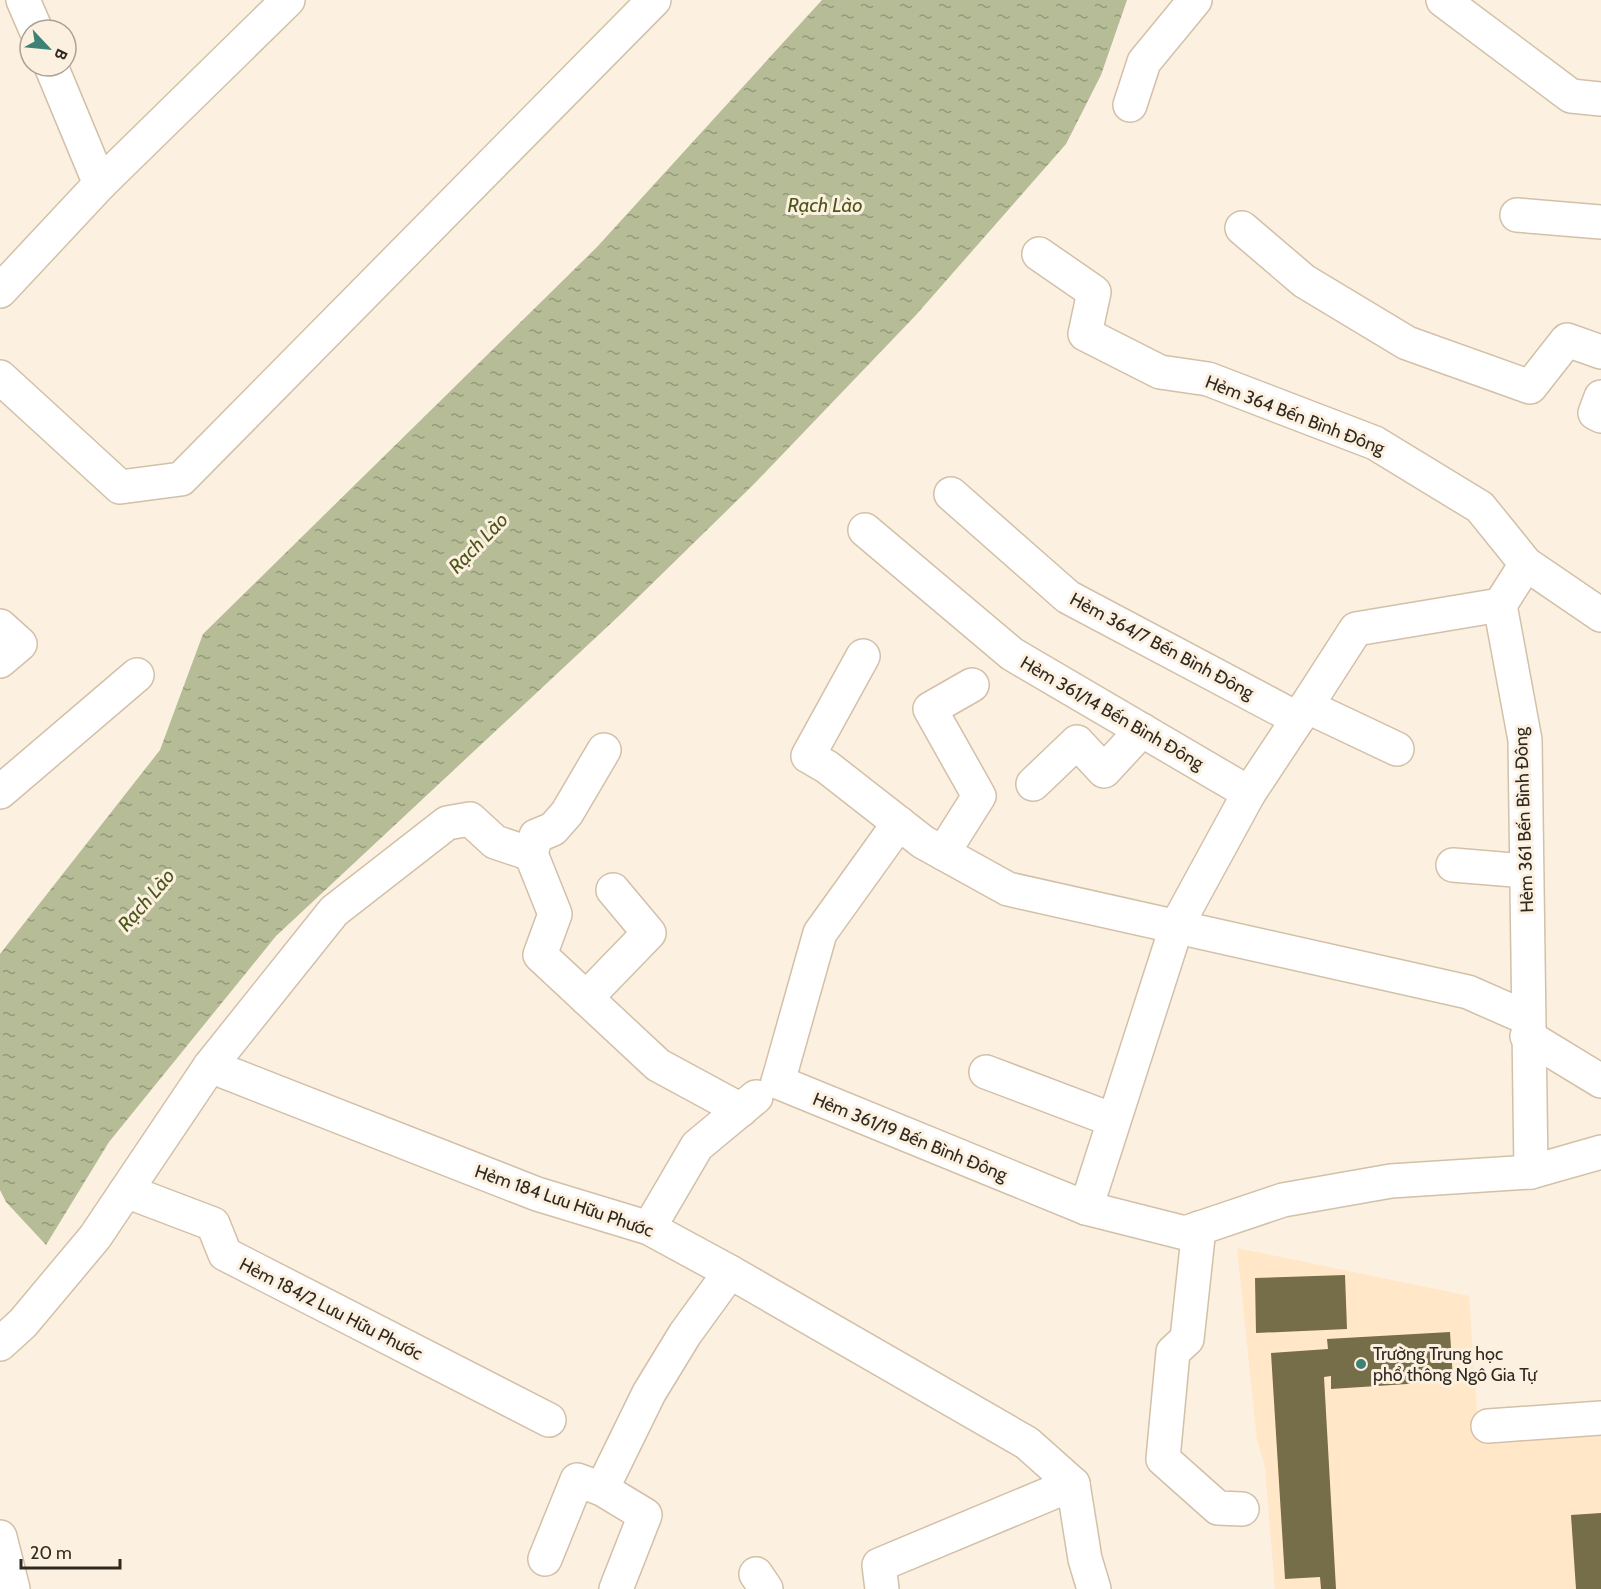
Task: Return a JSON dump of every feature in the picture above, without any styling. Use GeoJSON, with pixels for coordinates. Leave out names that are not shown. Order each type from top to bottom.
{"type":"FeatureCollection","features":[{"type":"Feature","properties":{"kind":"street"},"geometry":{"type":"LineString","coordinates":[[23,0],[31,18]]}},
{"type":"Feature","properties":{"kind":"street"},"geometry":{"type":"LineString","coordinates":[[0,291],[100,184],[288,0]]}},
{"type":"Feature","properties":{"kind":"street"},"geometry":{"type":"LineString","coordinates":[[0,376],[120,487],[181,479],[654,0]]}},
{"type":"Feature","properties":{"kind":"street"},"geometry":{"type":"LineString","coordinates":[[1130,105],[1144,62],[1196,0]]}},
{"type":"Feature","properties":{"kind":"street"},"geometry":{"type":"LineString","coordinates":[[1458,4],[1571,96],[1601,99]]}},
{"type":"Feature","properties":{"kind":"street"},"geometry":{"type":"LineString","coordinates":[[56,78],[100,184]]}},
{"type":"Feature","properties":{"kind":"street"},"geometry":{"type":"LineString","coordinates":[[1517,215],[1601,222]]}},
{"type":"Feature","properties":{"kind":"street"},"geometry":{"type":"LineString","coordinates":[[1242,228],[1304,281],[1407,343],[1530,387],[1567,340],[1601,351]]}},
{"type":"Feature","properties":{"kind":"street","name":"Hẻm 364 Bến Bình Đông"},"geometry":{"type":"LineString","coordinates":[[1039,254],[1094,292],[1085,334],[1161,372],[1208,379],[1375,443],[1480,507],[1526,564],[1601,615]]}},
{"type":"Feature","properties":{"kind":"street"},"geometry":{"type":"LineString","coordinates":[[1601,397],[1594,413],[1601,416]]}},
{"type":"Feature","properties":{"kind":"street","name":"Hẻm 364/7 Bến Bình Đông"},"geometry":{"type":"LineString","coordinates":[[951,494],[1068,597],[1302,712],[1397,749]]}},
{"type":"Feature","properties":{"kind":"street","name":"Hẻm 361/14 Bến Bình Đông"},"geometry":{"type":"LineString","coordinates":[[864,530],[1012,654],[1249,793]]}},
{"type":"Feature","properties":{"kind":"street"},"geometry":{"type":"LineString","coordinates":[[1086,1208],[1177,924],[1249,793],[1356,629],[1500,605],[1526,564]]}},
{"type":"Feature","properties":{"kind":"street","name":"Hẻm 361 Bến Bình Đông"},"geometry":{"type":"LineString","coordinates":[[1500,605],[1525,740],[1527,1027],[1531,1172]]}},
{"type":"Feature","properties":{"kind":"street"},"geometry":{"type":"LineString","coordinates":[[0,626],[20,644],[0,661]]}},
{"type":"Feature","properties":{"kind":"street"},"geometry":{"type":"LineString","coordinates":[[863,656],[808,756],[923,842],[1008,889],[1177,924],[1468,992],[1527,1027],[1601,1081]]}},
{"type":"Feature","properties":{"kind":"street"},"geometry":{"type":"LineString","coordinates":[[0,792],[137,675]]}},
{"type":"Feature","properties":{"kind":"street"},"geometry":{"type":"LineString","coordinates":[[943,852],[979,796],[930,708],[972,685]]}},
{"type":"Feature","properties":{"kind":"street"},"geometry":{"type":"LineString","coordinates":[[1033,784],[1077,742],[1104,771],[1142,730]]}},
{"type":"Feature","properties":{"kind":"street"},"geometry":{"type":"LineString","coordinates":[[604,750],[567,813],[553,829],[536,836],[531,854],[555,914],[540,955],[658,1065],[741,1110]]}},
{"type":"Feature","properties":{"kind":"street"},"geometry":{"type":"LineString","coordinates":[[0,1344],[23,1323],[95,1237],[210,1065],[334,912],[447,823],[470,819],[495,843],[531,854]]}},
{"type":"Feature","properties":{"kind":"street"},"geometry":{"type":"LineString","coordinates":[[649,1228],[697,1146],[778,1082],[820,933],[899,823]]}},
{"type":"Feature","properties":{"kind":"street"},"geometry":{"type":"LineString","coordinates":[[1453,865],[1526,871]]}},
{"type":"Feature","properties":{"kind":"street"},"geometry":{"type":"LineString","coordinates":[[586,998],[649,933],[614,890]]}},
{"type":"Feature","properties":{"kind":"street","name":"Hẻm 184 Lưu Hữu Phước"},"geometry":{"type":"LineString","coordinates":[[210,1065],[537,1194],[649,1228],[730,1272],[1027,1443],[1073,1484]]}},
{"type":"Feature","properties":{"kind":"street"},"geometry":{"type":"LineString","coordinates":[[986,1072],[1113,1120]]}},
{"type":"Feature","properties":{"kind":"street","name":"Hẻm 361/19 Bến Bình Đông"},"geometry":{"type":"LineString","coordinates":[[778,1082],[1086,1208],[1185,1233],[1283,1200],[1391,1181],[1531,1172],[1601,1152]]}},
{"type":"Feature","properties":{"kind":"street","name":"Hẻm 184/2 Lưu Hữu Phước"},"geometry":{"type":"LineString","coordinates":[[126,1191],[213,1224],[225,1254],[549,1420]]}},
{"type":"Feature","properties":{"kind":"street"},"geometry":{"type":"LineString","coordinates":[[1199,1228],[1187,1339],[1173,1352],[1163,1459],[1218,1508],[1242,1509]]}},
{"type":"Feature","properties":{"kind":"street"},"geometry":{"type":"LineString","coordinates":[[602,1489],[649,1393],[684,1334],[730,1272]]}},
{"type":"Feature","properties":{"kind":"street"},"geometry":{"type":"LineString","coordinates":[[1488,1426],[1601,1418]]}},
{"type":"Feature","properties":{"kind":"street"},"geometry":{"type":"LineString","coordinates":[[545,1559],[578,1480],[602,1489],[645,1515],[616,1589]]}},
{"type":"Feature","properties":{"kind":"street"},"geometry":{"type":"LineString","coordinates":[[882,1589],[879,1565],[1073,1484],[1085,1559],[1094,1589]]}},
{"type":"Feature","properties":{"kind":"street"},"geometry":{"type":"LineString","coordinates":[[0,1537],[13,1589]]}},
{"type":"Feature","properties":{"kind":"shaded area","name":"Trường Trung học phổ thông Ngô Gia Tự"},"geometry":{"type":"Polygon","coordinates":[[[1237,1248],[1469,1296],[1479,1438],[1601,1431],[1601,1589],[1275,1589],[1265,1468],[1257,1440],[1237,1248]]]}},
{"type":"Feature","properties":{"kind":"water","name":"Rạch Lào"},"geometry":{"type":"Polygon","coordinates":[[[822,0],[1127,0],[1101,75],[1066,144],[916,315],[754,484],[622,613],[276,936],[109,1142],[46,1245],[6,1202],[0,1190],[0,954],[160,750],[203,634],[597,247],[822,0]]]}},
{"type":"Feature","properties":{"kind":"building"},"geometry":{"type":"Polygon","coordinates":[[[1345,1275],[1347,1329],[1256,1333],[1255,1278],[1345,1275]]]}},
{"type":"Feature","properties":{"kind":"building"},"geometry":{"type":"Polygon","coordinates":[[[1450,1332],[1453,1381],[1331,1389],[1331,1376],[1324,1377],[1336,1589],[1321,1589],[1320,1577],[1285,1579],[1271,1353],[1328,1349],[1327,1339],[1450,1332]]]}},
{"type":"Feature","properties":{"kind":"building"},"geometry":{"type":"Polygon","coordinates":[[[1601,1513],[1601,1589],[1576,1589],[1571,1515],[1601,1513]]]}},
{"type":"Feature","properties":{"kind":"place","name":"Trường Trung học phổ thông Ngô Gia Tự"},"geometry":{"type":"Point","coordinates":[1361,1364]}}]}
